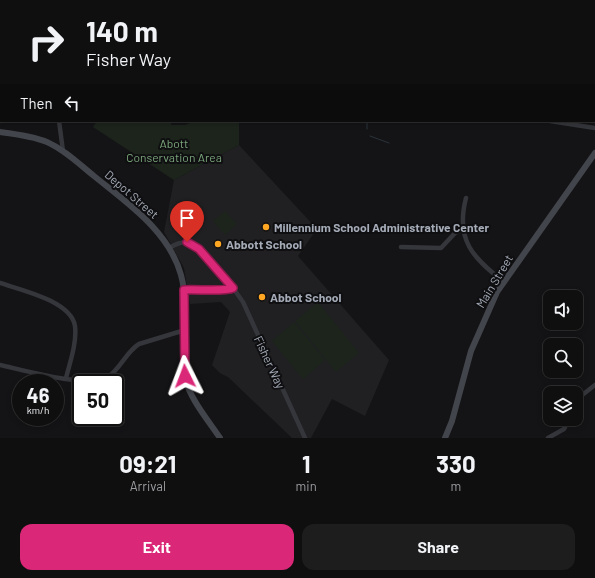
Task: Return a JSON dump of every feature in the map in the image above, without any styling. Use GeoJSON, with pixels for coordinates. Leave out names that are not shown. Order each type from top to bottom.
{"type":"FeatureCollection","features":[{"type":"Feature","properties":{"kind":"main road","name":"Depot Street"},"geometry":{"type":"LineString","coordinates":[[0,132],[35,138],[63,151],[134,209],[156,230],[169,248],[181,273],[184,290],[184,367],[187,383],[220,438]]}},
{"type":"Feature","properties":{"kind":"main road","name":"Main Street"},"geometry":{"type":"LineString","coordinates":[[445,438],[452,421],[470,351],[492,302],[504,282],[595,153]]}},
{"type":"Feature","properties":{"kind":"street"},"geometry":{"type":"LineString","coordinates":[[59,122],[63,151]]}},
{"type":"Feature","properties":{"kind":"street"},"geometry":{"type":"LineString","coordinates":[[556,122],[595,128]]}},
{"type":"Feature","properties":{"kind":"street"},"geometry":{"type":"LineString","coordinates":[[466,198],[463,213],[463,229],[467,243],[474,255],[488,270],[504,282]]}},
{"type":"Feature","properties":{"kind":"street"},"geometry":{"type":"LineString","coordinates":[[401,247],[441,248],[455,233],[463,229]]}},
{"type":"Feature","properties":{"kind":"street","name":"Fisher Way"},"geometry":{"type":"LineString","coordinates":[[169,248],[181,242],[192,243],[202,252],[233,288],[243,302],[305,438]]}},
{"type":"Feature","properties":{"kind":"street"},"geometry":{"type":"LineString","coordinates":[[0,283],[54,303],[71,315],[75,327],[75,336],[66,378]]}},
{"type":"Feature","properties":{"kind":"street"},"geometry":{"type":"LineString","coordinates":[[184,290],[205,288],[226,290],[233,288]]}},
{"type":"Feature","properties":{"kind":"street"},"geometry":{"type":"LineString","coordinates":[[0,365],[88,382],[104,379],[117,369],[132,348],[138,344],[185,330]]}},
{"type":"Feature","properties":{"kind":"street"},"geometry":{"type":"LineString","coordinates":[[583,394],[595,385]]}},
{"type":"Feature","properties":{"kind":"street"},"geometry":{"type":"LineString","coordinates":[[548,438],[562,430],[565,426]]}},
{"type":"Feature","properties":{"kind":"shaded area","name":"Abbot School"},"geometry":{"type":"Polygon","coordinates":[[[239,145],[317,229],[298,256],[389,360],[365,416],[332,399],[311,438],[292,438],[228,377],[220,373],[212,365],[230,312],[221,302],[190,304],[184,268],[164,232],[174,180],[239,145]]]}},
{"type":"Feature","properties":{"kind":"green space","name":"Abott Conservation Area"},"geometry":{"type":"Polygon","coordinates":[[[96,122],[171,122],[171,125],[185,125],[192,122],[239,122],[239,145],[174,180],[93,127],[96,122]]]}},
{"type":"Feature","properties":{"kind":"green space"},"geometry":{"type":"Polygon","coordinates":[[[225,211],[237,224],[225,235],[213,221],[225,211]]]}},
{"type":"Feature","properties":{"kind":"green space"},"geometry":{"type":"Polygon","coordinates":[[[318,302],[359,353],[336,372],[295,321],[318,302]]]}},
{"type":"Feature","properties":{"kind":"green space"},"geometry":{"type":"Polygon","coordinates":[[[294,322],[325,360],[303,379],[272,341],[294,322]]]}},
{"type":"Feature","properties":{"kind":"waterway"},"geometry":{"type":"LineString","coordinates":[[367,122],[367,129]]}},
{"type":"Feature","properties":{"kind":"waterway"},"geometry":{"type":"LineString","coordinates":[[370,136],[389,143]]}},
{"type":"Feature","properties":{"kind":"place","name":"Millennium School Administrative Center"},"geometry":{"type":"Point","coordinates":[266,227]}},
{"type":"Feature","properties":{"kind":"place","name":"Abbott School"},"geometry":{"type":"Point","coordinates":[218,244]}},
{"type":"Feature","properties":{"kind":"place","name":"Abbot School"},"geometry":{"type":"Point","coordinates":[262,297]}},
{"type":"Feature","properties":{"kind":"route"},"geometry":{"type":"LineString","coordinates":[[185,376],[184,290],[205,288],[229,290],[233,288],[202,252],[192,243],[187,242]]}}]}
